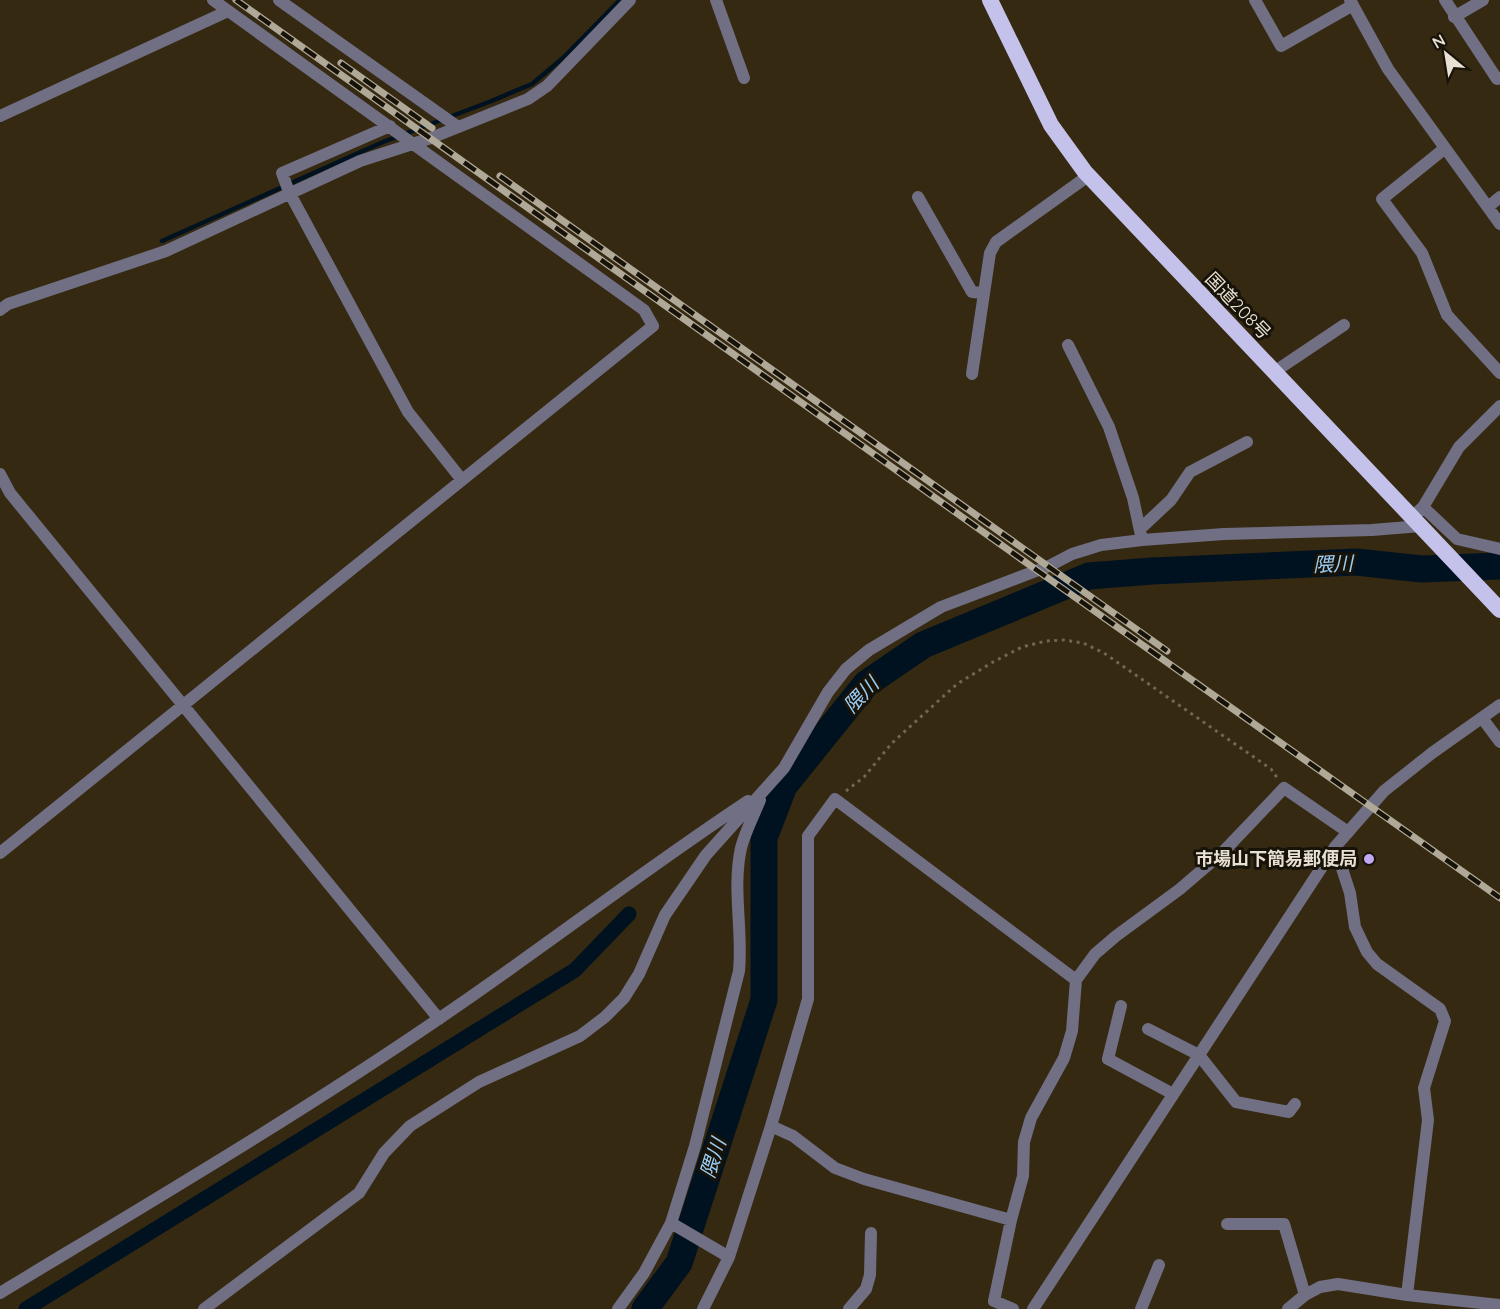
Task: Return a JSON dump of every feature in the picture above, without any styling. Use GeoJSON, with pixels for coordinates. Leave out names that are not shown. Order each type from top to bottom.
{"type":"FeatureCollection","features":[{"type":"Feature","properties":{"kind":"highway","name":"国道208号"},"geometry":{"type":"LineString","coordinates":[[990,0],[1051,125],[1088,176],[1274,372],[1420,520],[1495,605]]}},
{"type":"Feature","properties":{"kind":"street"},"geometry":{"type":"LineString","coordinates":[[0,853],[653,326],[644,309],[213,0]]}},
{"type":"Feature","properties":{"kind":"street"},"geometry":{"type":"LineString","coordinates":[[279,0],[458,127]]}},
{"type":"Feature","properties":{"kind":"street"},"geometry":{"type":"LineString","coordinates":[[0,310],[8,304],[166,251],[360,161],[458,127],[528,99],[547,86],[630,0]]}},
{"type":"Feature","properties":{"kind":"street"},"geometry":{"type":"LineString","coordinates":[[716,0],[744,78]]}},
{"type":"Feature","properties":{"kind":"street"},"geometry":{"type":"LineString","coordinates":[[1255,0],[1281,46],[1352,3],[1388,69],[1500,224]]}},
{"type":"Feature","properties":{"kind":"street"},"geometry":{"type":"LineString","coordinates":[[1444,0],[1497,80],[1500,78]]}},
{"type":"Feature","properties":{"kind":"street"},"geometry":{"type":"LineString","coordinates":[[1454,17],[1483,0]]}},
{"type":"Feature","properties":{"kind":"street"},"geometry":{"type":"LineString","coordinates":[[0,116],[228,11]]}},
{"type":"Feature","properties":{"kind":"street"},"geometry":{"type":"LineString","coordinates":[[390,126],[282,173],[408,412],[462,480]]}},
{"type":"Feature","properties":{"kind":"street"},"geometry":{"type":"LineString","coordinates":[[1444,149],[1382,199],[1422,252],[1447,315],[1500,373]]}},
{"type":"Feature","properties":{"kind":"street"},"geometry":{"type":"LineString","coordinates":[[972,374],[990,253],[996,242],[1088,176]]}},
{"type":"Feature","properties":{"kind":"street"},"geometry":{"type":"LineString","coordinates":[[918,197],[972,292],[984,293]]}},
{"type":"Feature","properties":{"kind":"street"},"geometry":{"type":"LineString","coordinates":[[1488,207],[1500,197]]}},
{"type":"Feature","properties":{"kind":"street"},"geometry":{"type":"LineString","coordinates":[[1274,372],[1344,325]]}},
{"type":"Feature","properties":{"kind":"street"},"geometry":{"type":"LineString","coordinates":[[1068,345],[1109,427],[1133,498],[1141,535]]}},
{"type":"Feature","properties":{"kind":"street"},"geometry":{"type":"LineString","coordinates":[[1420,520],[1459,447],[1500,406]]}},
{"type":"Feature","properties":{"kind":"street"},"geometry":{"type":"LineString","coordinates":[[1141,535],[1171,500],[1190,472],[1247,442]]}},
{"type":"Feature","properties":{"kind":"street"},"geometry":{"type":"LineString","coordinates":[[0,474],[10,493],[439,1019]]}},
{"type":"Feature","properties":{"kind":"street"},"geometry":{"type":"LineString","coordinates":[[204,1309],[359,1193],[384,1153],[410,1126],[479,1082],[579,1036],[605,1017],[624,998],[639,974],[665,915],[700,863],[784,768],[828,692],[846,669],[869,650],[941,607],[1038,571],[1072,554],[1141,535],[1420,520],[1457,539],[1500,549]]}},
{"type":"Feature","properties":{"kind":"street"},"geometry":{"type":"LineString","coordinates":[[1033,1309],[1335,847],[1384,791],[1432,753],[1500,705]]}},
{"type":"Feature","properties":{"kind":"street"},"geometry":{"type":"LineString","coordinates":[[1482,718],[1500,742]]}},
{"type":"Feature","properties":{"kind":"street"},"geometry":{"type":"LineString","coordinates":[[1013,1309],[994,1301],[1023,1176],[1024,1142],[1031,1118],[1064,1058],[1072,1031],[1076,980],[1095,954],[1180,889],[1223,852],[1284,788],[1348,832]]}},
{"type":"Feature","properties":{"kind":"street"},"geometry":{"type":"LineString","coordinates":[[0,1293],[290,1118],[439,1019],[676,849],[764,790]]}},
{"type":"Feature","properties":{"kind":"street"},"geometry":{"type":"LineString","coordinates":[[618,1309],[676,1226],[739,971],[741,950],[738,867],[741,846],[764,790]]}},
{"type":"Feature","properties":{"kind":"street"},"geometry":{"type":"LineString","coordinates":[[703,1309],[729,1257],[771,1126],[808,999],[808,836],[835,799],[1076,980]]}},
{"type":"Feature","properties":{"kind":"street"},"geometry":{"type":"LineString","coordinates":[[1335,847],[1350,892],[1355,927],[1367,952],[1377,964],[1440,1009],[1445,1021],[1424,1088],[1428,1120],[1412,1295],[1417,1309]]}},
{"type":"Feature","properties":{"kind":"street"},"geometry":{"type":"LineString","coordinates":[[1121,1006],[1108,1059],[1173,1094]]}},
{"type":"Feature","properties":{"kind":"street"},"geometry":{"type":"LineString","coordinates":[[1148,1029],[1199,1055],[1236,1102],[1289,1112],[1296,1104]]}},
{"type":"Feature","properties":{"kind":"street"},"geometry":{"type":"LineString","coordinates":[[771,1126],[793,1136],[835,1167],[864,1179],[1011,1220]]}},
{"type":"Feature","properties":{"kind":"street"},"geometry":{"type":"LineString","coordinates":[[1227,1224],[1284,1224],[1305,1295]]}},
{"type":"Feature","properties":{"kind":"street"},"geometry":{"type":"LineString","coordinates":[[676,1226],[729,1257]]}},
{"type":"Feature","properties":{"kind":"street"},"geometry":{"type":"LineString","coordinates":[[849,1309],[866,1289],[870,1275],[871,1233]]}},
{"type":"Feature","properties":{"kind":"street"},"geometry":{"type":"LineString","coordinates":[[1141,1309],[1159,1265]]}},
{"type":"Feature","properties":{"kind":"street"},"geometry":{"type":"LineString","coordinates":[[1288,1309],[1305,1295],[1320,1287],[1338,1284],[1500,1305]]}},
{"type":"Feature","properties":{"kind":"path"},"geometry":{"type":"LineString","coordinates":[[835,799],[864,777],[892,743],[957,684],[1022,647],[1046,641],[1064,640],[1083,643],[1136,673],[1271,769],[1284,788]]}},
{"type":"Feature","properties":{"kind":"waterway"},"geometry":{"type":"LineString","coordinates":[[162,241],[383,142],[532,84],[563,58],[619,1]]}},
{"type":"Feature","properties":{"kind":"waterway","name":"隈川"},"geometry":{"type":"LineString","coordinates":[[645,1309],[679,1263],[764,1000],[764,838],[784,786],[866,684],[923,645],[1089,576],[1356,562],[1422,569],[1500,566]]}},
{"type":"Feature","properties":{"kind":"waterway"},"geometry":{"type":"LineString","coordinates":[[26,1309],[575,970],[629,914]]}},
{"type":"Feature","properties":{"kind":"railway"},"geometry":{"type":"LineString","coordinates":[[236,0],[1500,898]]}},
{"type":"Feature","properties":{"kind":"railway"},"geometry":{"type":"LineString","coordinates":[[341,63],[432,128]]}},
{"type":"Feature","properties":{"kind":"railway"},"geometry":{"type":"LineString","coordinates":[[500,176],[1167,651]]}},
{"type":"Feature","properties":{"kind":"place","name":"市場山下簡易郵便局"},"geometry":{"type":"Point","coordinates":[1369,859]}}]}
